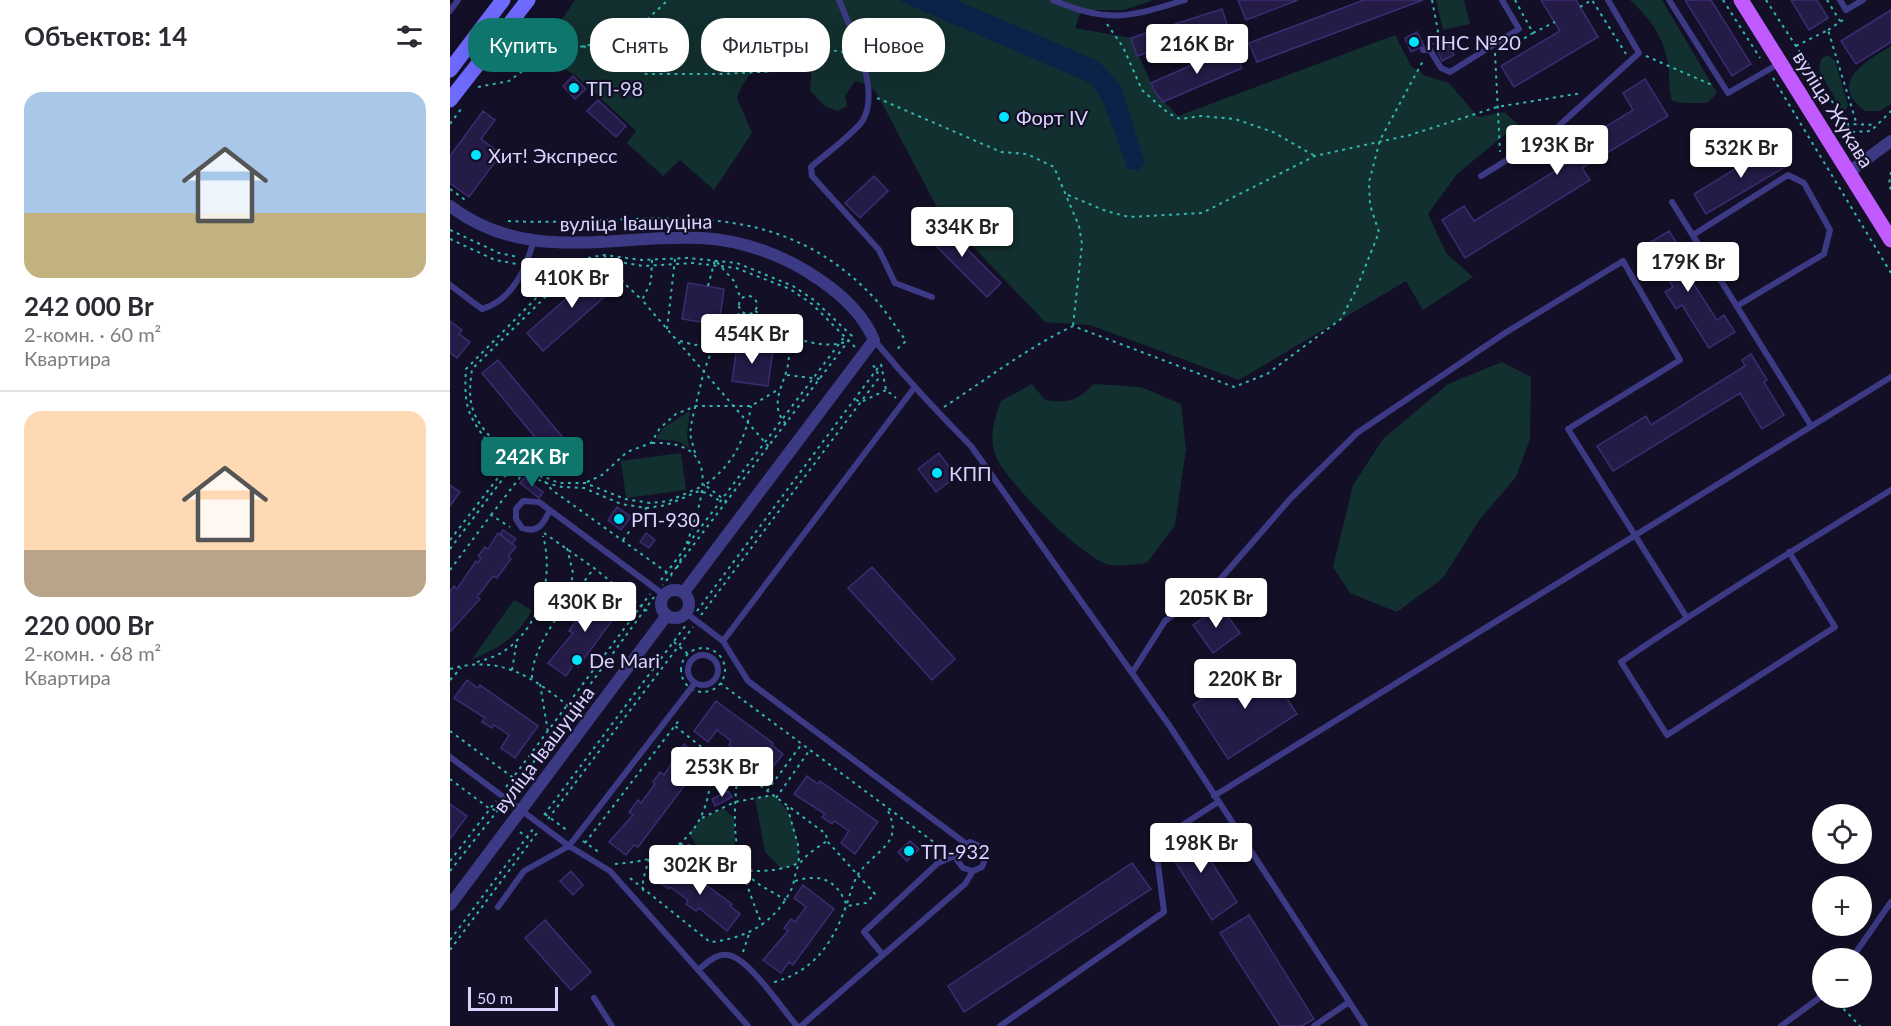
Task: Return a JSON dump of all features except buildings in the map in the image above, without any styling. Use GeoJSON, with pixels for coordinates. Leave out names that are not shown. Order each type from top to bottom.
{"type":"FeatureCollection","features":[{"type":"Feature","properties":{"kind":"main road"},"geometry":{"type":"LineString","coordinates":[[450,70],[503,0]]}},
{"type":"Feature","properties":{"kind":"main road"},"geometry":{"type":"LineString","coordinates":[[450,100],[528,0]]}},
{"type":"Feature","properties":{"kind":"main road","name":"вуліца Жукава"},"geometry":{"type":"LineString","coordinates":[[1741,0],[1774,66],[1849,172],[1891,240]]}},
{"type":"Feature","properties":{"kind":"street"},"geometry":{"type":"LineString","coordinates":[[1849,172],[1891,141]]}},
{"type":"Feature","properties":{"kind":"street","name":"вуліца Івашуціна"},"geometry":{"type":"LineString","coordinates":[[450,206],[475,222],[533,242],[702,238],[736,243],[768,252],[805,269],[834,289],[861,317],[874,340]]}},
{"type":"Feature","properties":{"kind":"street"},"geometry":{"type":"LineString","coordinates":[[684,592],[874,340]]}},
{"type":"Feature","properties":{"kind":"street"},"geometry":{"type":"LineString","coordinates":[[673,589],[684,592],[690,602],[691,618],[667,615],[661,605],[659,591],[673,589]]}},
{"type":"Feature","properties":{"kind":"street","name":"вуліца Івашуціна"},"geometry":{"type":"LineString","coordinates":[[450,905],[667,615]]}},
{"type":"Feature","properties":{"kind":"lane"},"geometry":{"type":"LineString","coordinates":[[450,11],[458,0]]}},
{"type":"Feature","properties":{"kind":"lane"},"geometry":{"type":"LineString","coordinates":[[839,0],[846,18]]}},
{"type":"Feature","properties":{"kind":"lane"},"geometry":{"type":"LineString","coordinates":[[1053,0],[1078,11],[1102,17],[1127,16],[1185,0]]}},
{"type":"Feature","properties":{"kind":"lane"},"geometry":{"type":"LineString","coordinates":[[1427,50],[1441,69],[1450,72],[1519,29],[1502,0]]}},
{"type":"Feature","properties":{"kind":"lane"},"geometry":{"type":"LineString","coordinates":[[1481,176],[1552,132],[1639,53],[1608,0]]}},
{"type":"Feature","properties":{"kind":"lane"},"geometry":{"type":"LineString","coordinates":[[1669,0],[1728,93],[1774,66]]}},
{"type":"Feature","properties":{"kind":"lane"},"geometry":{"type":"LineString","coordinates":[[1840,0],[1846,10],[1863,0]]}},
{"type":"Feature","properties":{"kind":"lane"},"geometry":{"type":"LineString","coordinates":[[864,72],[869,95],[863,121],[811,166],[812,176],[879,250],[895,283],[932,297]]}},
{"type":"Feature","properties":{"kind":"lane"},"geometry":{"type":"LineString","coordinates":[[1693,235],[1788,175],[1804,183],[1830,230],[1824,254],[1737,306]]}},
{"type":"Feature","properties":{"kind":"lane"},"geometry":{"type":"LineString","coordinates":[[1672,202],[1810,424]]}},
{"type":"Feature","properties":{"kind":"lane"},"geometry":{"type":"LineString","coordinates":[[450,285],[482,309],[499,304],[528,263],[533,242]]}},
{"type":"Feature","properties":{"kind":"lane"},"geometry":{"type":"LineString","coordinates":[[1132,673],[1165,621],[1217,582],[1291,498],[1357,434],[1505,333],[1623,261],[1680,360],[1568,429],[1687,618]]}},
{"type":"Feature","properties":{"kind":"lane"},"geometry":{"type":"LineString","coordinates":[[874,340],[914,388],[939,410],[971,446],[1132,673],[1365,1026]]}},
{"type":"Feature","properties":{"kind":"lane"},"geometry":{"type":"LineString","coordinates":[[1000,1026],[1164,912],[1157,856],[1161,839],[1216,799],[1810,424],[1891,377]]}},
{"type":"Feature","properties":{"kind":"lane"},"geometry":{"type":"LineString","coordinates":[[723,641],[914,388]]}},
{"type":"Feature","properties":{"kind":"lane"},"geometry":{"type":"LineString","coordinates":[[1789,552],[1834,627],[1667,735],[1621,662],[1789,552],[1891,490]]}},
{"type":"Feature","properties":{"kind":"lane"},"geometry":{"type":"LineString","coordinates":[[550,510],[542,525],[532,530],[522,528],[516,519],[519,504],[528,499],[539,502],[550,510],[659,591]]}},
{"type":"Feature","properties":{"kind":"lane"},"geometry":{"type":"LineString","coordinates":[[691,618],[723,641],[748,681],[965,843],[975,842],[985,852],[982,867],[972,871],[965,884],[799,1026],[741,959],[727,955],[715,957],[699,969]]}},
{"type":"Feature","properties":{"kind":"lane"},"geometry":{"type":"LineString","coordinates":[[498,907],[524,871],[569,846],[692,686],[705,685],[714,680],[718,671],[711,657],[701,655],[692,660],[688,675],[692,686]]}},
{"type":"Feature","properties":{"kind":"lane"},"geometry":{"type":"LineString","coordinates":[[450,757],[569,846],[610,871],[748,1026]]}},
{"type":"Feature","properties":{"kind":"lane"},"geometry":{"type":"LineString","coordinates":[[882,954],[864,932],[938,863],[957,855],[965,843]]}},
{"type":"Feature","properties":{"kind":"lane"},"geometry":{"type":"LineString","coordinates":[[957,855],[959,865],[972,871]]}},
{"type":"Feature","properties":{"kind":"lane"},"geometry":{"type":"LineString","coordinates":[[1859,948],[1891,902]]}},
{"type":"Feature","properties":{"kind":"lane"},"geometry":{"type":"LineString","coordinates":[[594,998],[612,1026]]}},
{"type":"Feature","properties":{"kind":"lane"},"geometry":{"type":"LineString","coordinates":[[1314,1026],[1349,1002]]}},
{"type":"Feature","properties":{"kind":"lane"},"geometry":{"type":"LineString","coordinates":[[1781,1026],[1812,1003]]}},
{"type":"Feature","properties":{"kind":"path"},"geometry":{"type":"LineString","coordinates":[[478,87],[508,81],[547,53],[627,38],[668,0]]}},
{"type":"Feature","properties":{"kind":"path"},"geometry":{"type":"LineString","coordinates":[[939,410],[1010,364],[1032,346],[1073,326],[1234,387],[1267,374],[1341,319],[1356,290],[1379,232],[1370,205],[1369,182],[1380,140],[1438,31],[1432,0]]}},
{"type":"Feature","properties":{"kind":"path"},"geometry":{"type":"LineString","coordinates":[[1580,7],[1592,0],[1630,61]]}},
{"type":"Feature","properties":{"kind":"path"},"geometry":{"type":"LineString","coordinates":[[1723,0],[1774,66],[1891,273]]}},
{"type":"Feature","properties":{"kind":"path"},"geometry":{"type":"LineString","coordinates":[[1766,0],[1852,132],[1871,131],[1891,111]]}},
{"type":"Feature","properties":{"kind":"path"},"geometry":{"type":"LineString","coordinates":[[1827,0],[1840,21]]}},
{"type":"Feature","properties":{"kind":"path"},"geometry":{"type":"LineString","coordinates":[[1102,17],[1123,47],[1143,90],[1168,113],[1180,119],[1200,116],[1234,119],[1273,132],[1315,156]]}},
{"type":"Feature","properties":{"kind":"path"},"geometry":{"type":"LineString","coordinates":[[1533,33],[1555,22]]}},
{"type":"Feature","properties":{"kind":"path"},"geometry":{"type":"LineString","coordinates":[[1796,47],[1828,30],[1857,125]]}},
{"type":"Feature","properties":{"kind":"path"},"geometry":{"type":"LineString","coordinates":[[1494,44],[1501,164]]}},
{"type":"Feature","properties":{"kind":"path"},"geometry":{"type":"LineString","coordinates":[[583,46],[646,74],[777,71],[798,57],[822,50],[842,52]]}},
{"type":"Feature","properties":{"kind":"path"},"geometry":{"type":"LineString","coordinates":[[1639,53],[1728,93]]}},
{"type":"Feature","properties":{"kind":"path"},"geometry":{"type":"LineString","coordinates":[[1068,195],[1106,211],[1129,217],[1202,213],[1315,156],[1460,121],[1497,107],[1599,90]]}},
{"type":"Feature","properties":{"kind":"path"},"geometry":{"type":"LineString","coordinates":[[869,95],[1000,152],[1027,154],[1054,167],[1068,195],[1082,244],[1073,326]]}},
{"type":"Feature","properties":{"kind":"path"},"geometry":{"type":"LineString","coordinates":[[1846,124],[1875,126]]}},
{"type":"Feature","properties":{"kind":"path"},"geometry":{"type":"LineString","coordinates":[[1891,172],[1889,184],[1891,189]]}},
{"type":"Feature","properties":{"kind":"path"},"geometry":{"type":"LineString","coordinates":[[450,189],[474,206]]}},
{"type":"Feature","properties":{"kind":"path"},"geometry":{"type":"LineString","coordinates":[[450,950],[545,814],[877,369],[906,340],[877,301],[847,273],[817,253],[783,235],[748,224],[710,218],[507,221]]}},
{"type":"Feature","properties":{"kind":"path"},"geometry":{"type":"LineString","coordinates":[[450,230],[499,253],[528,263],[566,262],[604,255],[652,260],[715,260],[758,270],[793,286],[814,300],[852,336],[672,576],[642,605],[513,778],[498,810],[450,871]]}},
{"type":"Feature","properties":{"kind":"path"},"geometry":{"type":"LineString","coordinates":[[450,239],[495,260],[566,268],[607,260],[653,265],[712,264],[756,274],[790,289],[812,304],[849,341]]}},
{"type":"Feature","properties":{"kind":"path"},"geometry":{"type":"LineString","coordinates":[[604,255],[625,284],[679,341],[769,447]]}},
{"type":"Feature","properties":{"kind":"path"},"geometry":{"type":"LineString","coordinates":[[667,329],[675,259]]}},
{"type":"Feature","properties":{"kind":"path"},"geometry":{"type":"LineString","coordinates":[[642,300],[651,282],[652,260]]}},
{"type":"Feature","properties":{"kind":"path"},"geometry":{"type":"LineString","coordinates":[[708,286],[712,264],[715,260]]}},
{"type":"Feature","properties":{"kind":"path"},"geometry":{"type":"LineString","coordinates":[[715,260],[734,281],[741,299],[741,310],[726,333],[715,342],[704,371],[690,434],[705,485],[721,500]]}},
{"type":"Feature","properties":{"kind":"path"},"geometry":{"type":"LineString","coordinates":[[501,473],[500,460],[472,418],[465,393],[466,369],[566,268],[566,262]]}},
{"type":"Feature","properties":{"kind":"path"},"geometry":{"type":"LineString","coordinates":[[450,549],[505,476],[507,466],[505,457],[475,415],[469,390],[472,369],[578,265]]}},
{"type":"Feature","properties":{"kind":"path"},"geometry":{"type":"LineString","coordinates":[[741,299],[753,297],[758,303],[755,311],[748,314],[741,310]]}},
{"type":"Feature","properties":{"kind":"path"},"geometry":{"type":"LineString","coordinates":[[755,311],[783,333],[813,344],[838,344],[849,341]]}},
{"type":"Feature","properties":{"kind":"path"},"geometry":{"type":"LineString","coordinates":[[758,348],[764,316]]}},
{"type":"Feature","properties":{"kind":"path"},"geometry":{"type":"LineString","coordinates":[[783,333],[790,360],[787,375],[779,389],[778,405],[782,420],[786,424]]}},
{"type":"Feature","properties":{"kind":"path"},"geometry":{"type":"LineString","coordinates":[[450,861],[490,809],[519,782],[647,611],[667,572],[844,336]]}},
{"type":"Feature","properties":{"kind":"path"},"geometry":{"type":"LineString","coordinates":[[679,341],[695,345],[715,342]]}},
{"type":"Feature","properties":{"kind":"path"},"geometry":{"type":"LineString","coordinates":[[880,365],[886,390],[903,403]]}},
{"type":"Feature","properties":{"kind":"path"},"geometry":{"type":"LineString","coordinates":[[450,940],[540,824],[549,818],[678,647],[691,618],[878,379],[877,369]]}},
{"type":"Feature","properties":{"kind":"path"},"geometry":{"type":"LineString","coordinates":[[787,375],[820,379]]}},
{"type":"Feature","properties":{"kind":"path"},"geometry":{"type":"LineString","coordinates":[[651,443],[660,428],[676,414],[696,406],[752,406],[779,389]]}},
{"type":"Feature","properties":{"kind":"path"},"geometry":{"type":"LineString","coordinates":[[861,402],[886,390]]}},
{"type":"Feature","properties":{"kind":"path"},"geometry":{"type":"LineString","coordinates":[[855,399],[861,402]]}},
{"type":"Feature","properties":{"kind":"path"},"geometry":{"type":"LineString","coordinates":[[507,466],[526,469],[559,483],[585,483],[625,499],[650,503],[669,501],[705,485],[718,476],[733,459],[749,424],[752,406]]}},
{"type":"Feature","properties":{"kind":"path"},"geometry":{"type":"LineString","coordinates":[[585,483],[602,476],[627,452],[651,443],[680,446],[695,453]]}},
{"type":"Feature","properties":{"kind":"path"},"geometry":{"type":"LineString","coordinates":[[539,474],[555,461]]}},
{"type":"Feature","properties":{"kind":"path"},"geometry":{"type":"LineString","coordinates":[[450,540],[507,466]]}},
{"type":"Feature","properties":{"kind":"path"},"geometry":{"type":"LineString","coordinates":[[450,570],[526,469]]}},
{"type":"Feature","properties":{"kind":"path"},"geometry":{"type":"LineString","coordinates":[[505,476],[524,472],[562,488],[584,488],[621,504],[647,508],[667,505],[703,491],[728,502]]}},
{"type":"Feature","properties":{"kind":"path"},"geometry":{"type":"LineString","coordinates":[[539,474],[546,483],[672,576]]}},
{"type":"Feature","properties":{"kind":"path"},"geometry":{"type":"LineString","coordinates":[[584,488],[585,483]]}},
{"type":"Feature","properties":{"kind":"path"},"geometry":{"type":"LineString","coordinates":[[676,570],[705,485]]}},
{"type":"Feature","properties":{"kind":"path"},"geometry":{"type":"LineString","coordinates":[[623,541],[650,503]]}},
{"type":"Feature","properties":{"kind":"path"},"geometry":{"type":"LineString","coordinates":[[491,515],[510,527]]}},
{"type":"Feature","properties":{"kind":"path"},"geometry":{"type":"LineString","coordinates":[[450,669],[477,662],[506,650],[531,623],[543,598],[547,551],[542,531],[594,567],[647,611]]}},
{"type":"Feature","properties":{"kind":"path"},"geometry":{"type":"LineString","coordinates":[[567,548],[573,573],[567,606]]}},
{"type":"Feature","properties":{"kind":"path"},"geometry":{"type":"LineString","coordinates":[[532,679],[532,664],[538,647],[594,567]]}},
{"type":"Feature","properties":{"kind":"path"},"geometry":{"type":"LineString","coordinates":[[512,670],[517,640]]}},
{"type":"Feature","properties":{"kind":"path"},"geometry":{"type":"LineString","coordinates":[[674,642],[688,654]]}},
{"type":"Feature","properties":{"kind":"path"},"geometry":{"type":"LineString","coordinates":[[702,648],[718,655],[724,666],[720,683],[715,688],[704,692],[692,686],[681,674],[682,662],[688,654],[702,648]]}},
{"type":"Feature","properties":{"kind":"path"},"geometry":{"type":"LineString","coordinates":[[477,662],[512,670],[532,679],[572,709]]}},
{"type":"Feature","properties":{"kind":"path"},"geometry":{"type":"LineString","coordinates":[[450,680],[462,666]]}},
{"type":"Feature","properties":{"kind":"path"},"geometry":{"type":"LineString","coordinates":[[720,683],[809,752],[935,843]]}},
{"type":"Feature","properties":{"kind":"path"},"geometry":{"type":"LineString","coordinates":[[540,684],[548,732],[552,736]]}},
{"type":"Feature","properties":{"kind":"path"},"geometry":{"type":"LineString","coordinates":[[585,843],[681,718]]}},
{"type":"Feature","properties":{"kind":"path"},"geometry":{"type":"LineString","coordinates":[[675,726],[710,753],[716,753],[826,834],[827,841],[875,894],[866,903],[847,906]]}},
{"type":"Feature","properties":{"kind":"path"},"geometry":{"type":"LineString","coordinates":[[450,731],[519,782]]}},
{"type":"Feature","properties":{"kind":"path"},"geometry":{"type":"LineString","coordinates":[[767,791],[801,745]]}},
{"type":"Feature","properties":{"kind":"path"},"geometry":{"type":"LineString","coordinates":[[615,864],[649,859],[679,844],[702,819],[735,802],[774,796],[809,752]]}},
{"type":"Feature","properties":{"kind":"path"},"geometry":{"type":"LineString","coordinates":[[702,819],[712,779],[710,753]]}},
{"type":"Feature","properties":{"kind":"path"},"geometry":{"type":"LineString","coordinates":[[739,770],[734,832],[740,870],[762,925]]}},
{"type":"Feature","properties":{"kind":"path"},"geometry":{"type":"LineString","coordinates":[[450,779],[490,809],[498,810]]}},
{"type":"Feature","properties":{"kind":"path"},"geometry":{"type":"LineString","coordinates":[[545,814],[615,864],[644,892],[710,942],[729,940],[748,934],[762,925],[786,900],[795,881],[799,863],[798,845],[787,806]]}},
{"type":"Feature","properties":{"kind":"path"},"geometry":{"type":"LineString","coordinates":[[762,985],[792,977],[822,953],[835,934],[858,875],[872,858],[889,845],[893,831],[892,818],[886,808]]}},
{"type":"Feature","properties":{"kind":"path"},"geometry":{"type":"LineString","coordinates":[[740,870],[763,872],[782,870],[799,863],[827,841]]}},
{"type":"Feature","properties":{"kind":"path"},"geometry":{"type":"LineString","coordinates":[[679,844],[712,849],[786,900]]}},
{"type":"Feature","properties":{"kind":"path"},"geometry":{"type":"LineString","coordinates":[[644,892],[643,880],[649,859]]}},
{"type":"Feature","properties":{"kind":"path"},"geometry":{"type":"LineString","coordinates":[[795,881],[809,877],[823,878],[834,884],[847,906]]}},
{"type":"Feature","properties":{"kind":"path"},"geometry":{"type":"LineString","coordinates":[[741,959],[748,934]]}},
{"type":"Feature","properties":{"kind":"path"},"geometry":{"type":"LineString","coordinates":[[1843,1008],[1860,1026]]}},
{"type":"Feature","properties":{"kind":"green space"},"geometry":{"type":"Polygon","coordinates":[[[575,0],[1154,0],[1124,10],[1096,10],[1080,14],[1075,28],[1131,38],[1155,92],[1178,116],[1395,35],[1411,66],[1426,76],[1449,83],[1478,117],[1504,112],[1518,124],[1457,174],[1428,214],[1446,253],[1473,277],[1423,310],[1406,281],[1239,380],[1090,325],[1045,322],[939,211],[876,92],[866,84],[855,81],[845,96],[847,106],[838,111],[826,107],[810,91],[811,72],[830,72],[830,18],[701,18],[701,72],[752,72],[737,98],[752,133],[714,190],[680,160],[663,176],[627,143],[636,131],[570,72],[578,72],[578,18],[563,18],[575,0]]]}},
{"type":"Feature","properties":{"kind":"green space"},"geometry":{"type":"Polygon","coordinates":[[[1436,0],[1464,0],[1470,24],[1443,30],[1436,0]]]}},
{"type":"Feature","properties":{"kind":"green space"},"geometry":{"type":"Polygon","coordinates":[[[1630,0],[1662,0],[1717,93],[1707,103],[1672,101],[1668,64],[1658,33],[1630,0]]]}},
{"type":"Feature","properties":{"kind":"green space"},"geometry":{"type":"Polygon","coordinates":[[[1891,46],[1891,104],[1880,111],[1865,111],[1849,91],[1850,81],[1862,65],[1891,46]]]}},
{"type":"Feature","properties":{"kind":"green space"},"geometry":{"type":"Polygon","coordinates":[[[1828,55],[1835,61],[1848,105],[1845,111],[1840,108],[1819,70],[1821,59],[1828,55]]]}},
{"type":"Feature","properties":{"kind":"green space"},"geometry":{"type":"Polygon","coordinates":[[[1502,362],[1531,377],[1530,439],[1516,477],[1480,519],[1443,578],[1397,612],[1350,593],[1333,567],[1353,485],[1383,439],[1448,384],[1502,362]]]}},
{"type":"Feature","properties":{"kind":"green space"},"geometry":{"type":"Polygon","coordinates":[[[1032,384],[1045,400],[1072,400],[1094,384],[1141,387],[1181,404],[1186,449],[1175,525],[1147,563],[1114,566],[1098,560],[1048,520],[1004,471],[994,452],[992,437],[996,415],[1001,401],[1032,384]]]}},
{"type":"Feature","properties":{"kind":"green space"},"geometry":{"type":"Polygon","coordinates":[[[690,411],[687,434],[689,448],[678,441],[656,439],[663,428],[690,411]]]}},
{"type":"Feature","properties":{"kind":"green space"},"geometry":{"type":"Polygon","coordinates":[[[681,453],[686,490],[626,498],[621,461],[681,453]]]}},
{"type":"Feature","properties":{"kind":"green space"},"geometry":{"type":"Polygon","coordinates":[[[514,600],[532,610],[527,619],[507,641],[472,659],[514,600]]]}},
{"type":"Feature","properties":{"kind":"green space"},"geometry":{"type":"Polygon","coordinates":[[[773,795],[790,817],[797,844],[799,863],[782,869],[765,852],[755,798],[773,795]]]}},
{"type":"Feature","properties":{"kind":"green space"},"geometry":{"type":"Polygon","coordinates":[[[723,808],[734,818],[735,848],[727,857],[712,849],[696,845],[689,833],[702,819],[723,808]]]}},
{"type":"Feature","properties":{"kind":"water"},"geometry":{"type":"Polygon","coordinates":[[[898,0],[956,0],[1098,61],[1120,84],[1145,163],[1139,170],[1128,169],[1103,102],[1092,84],[945,20],[945,18],[940,18],[898,0]]]}},
{"type":"Feature","properties":{"kind":"place","name":"ПНС №20"},"geometry":{"type":"Point","coordinates":[1414,42]}},
{"type":"Feature","properties":{"kind":"place","name":"ТП-98"},"geometry":{"type":"Point","coordinates":[574,88]}},
{"type":"Feature","properties":{"kind":"place","name":"Форт IV"},"geometry":{"type":"Point","coordinates":[1004,117]}},
{"type":"Feature","properties":{"kind":"place","name":"Хит! Экспресс"},"geometry":{"type":"Point","coordinates":[476,155]}},
{"type":"Feature","properties":{"kind":"place","name":"КПП"},"geometry":{"type":"Point","coordinates":[937,473]}},
{"type":"Feature","properties":{"kind":"place","name":"РП-930"},"geometry":{"type":"Point","coordinates":[619,519]}},
{"type":"Feature","properties":{"kind":"place","name":"De Mari"},"geometry":{"type":"Point","coordinates":[577,660]}},
{"type":"Feature","properties":{"kind":"place","name":"ТП-932"},"geometry":{"type":"Point","coordinates":[909,851]}}]}
